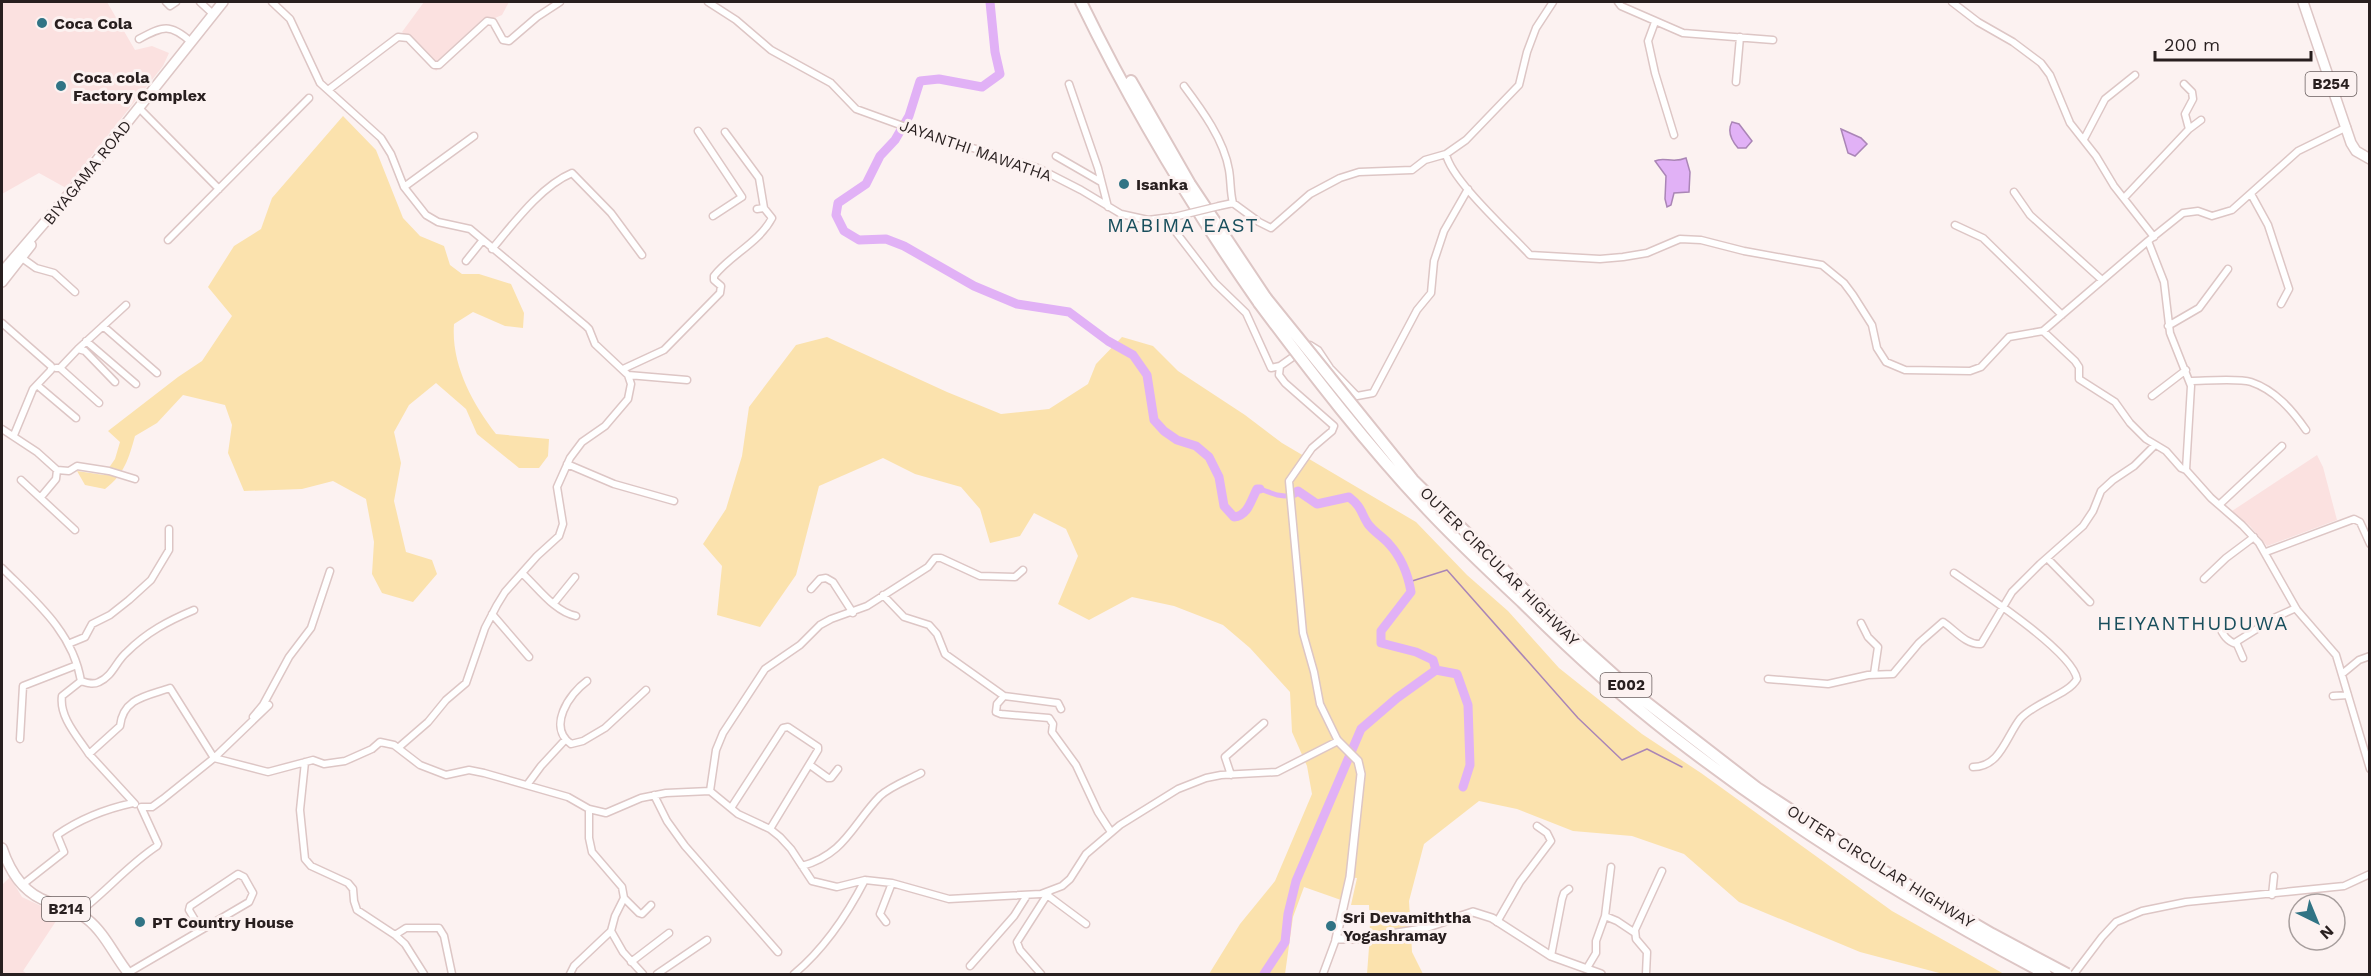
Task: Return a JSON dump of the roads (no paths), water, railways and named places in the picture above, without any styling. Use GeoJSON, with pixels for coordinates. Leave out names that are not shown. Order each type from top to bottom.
{"type":"FeatureCollection","features":[{"type":"Feature","properties":{"kind":"highway","name":"OUTER CIRCULAR HIGHWAY"},"geometry":{"type":"LineString","coordinates":[[1081,2],[1262,301],[1359,430],[1430,511],[1567,646],[1669,734],[1752,795],[1867,872],[2046,975]]}},
{"type":"Feature","properties":{"kind":"highway","name":"OUTER CIRCULAR HIGHWAY"},"geometry":{"type":"LineString","coordinates":[[1089,2],[1110,51]]}},
{"type":"Feature","properties":{"kind":"highway","name":"OUTER CIRCULAR HIGHWAY"},"geometry":{"type":"LineString","coordinates":[[1262,301],[1413,480],[1525,593],[1634,692],[1767,794],[1884,871],[2067,975]]}},
{"type":"Feature","properties":{"kind":"main road","name":"BIYAGAMA ROAD"},"geometry":{"type":"LineString","coordinates":[[2,272],[40,230],[223,2]]}},
{"type":"Feature","properties":{"kind":"main road","name":"B254"},"geometry":{"type":"LineString","coordinates":[[2303,2],[2356,151],[2370,159]]}},
{"type":"Feature","properties":{"kind":"main road","name":"BIYAGAMA ROAD"},"geometry":{"type":"LineString","coordinates":[[2,282],[22,258],[40,230]]}},
{"type":"Feature","properties":{"kind":"main road","name":"B214"},"geometry":{"type":"LineString","coordinates":[[2,848],[22,885],[39,898],[78,913],[96,928],[129,974]]}},
{"type":"Feature","properties":{"kind":"street"},"geometry":{"type":"LineString","coordinates":[[166,2],[170,6],[176,2]]}},
{"type":"Feature","properties":{"kind":"street"},"geometry":{"type":"LineString","coordinates":[[200,2],[213,14]]}},
{"type":"Feature","properties":{"kind":"street"},"geometry":{"type":"LineString","coordinates":[[272,2],[290,19],[320,83],[381,138],[391,154],[404,187],[417,205],[432,220],[465,227],[516,267],[590,329],[595,344],[623,369],[631,384],[627,399],[605,426],[582,442],[567,464],[557,487],[563,524],[559,536],[537,556],[505,592],[485,628],[466,683],[446,700],[428,722],[398,748]]}},
{"type":"Feature","properties":{"kind":"street"},"geometry":{"type":"LineString","coordinates":[[328,90],[398,37],[408,38],[434,65],[439,65],[487,21],[493,22],[503,40],[509,41],[537,16],[560,2]]}},
{"type":"Feature","properties":{"kind":"street","name":"JAYANTHI MAWATHA"},"geometry":{"type":"LineString","coordinates":[[708,2],[736,20],[771,50],[831,83],[856,109],[1038,168],[1121,214],[1148,220],[1233,203]]}},
{"type":"Feature","properties":{"kind":"street"},"geometry":{"type":"LineString","coordinates":[[1184,86],[1201,108],[1226,157],[1233,203],[1258,222],[1271,228],[1310,194],[1340,178],[1359,172],[1412,170],[1425,160],[1446,154],[1466,140],[1519,85],[1536,28],[1553,2]]}},
{"type":"Feature","properties":{"kind":"street"},"geometry":{"type":"LineString","coordinates":[[1618,2],[1621,6],[1683,33],[1773,40]]}},
{"type":"Feature","properties":{"kind":"street"},"geometry":{"type":"LineString","coordinates":[[1952,2],[2041,63],[2050,75],[2070,123],[2154,237]]}},
{"type":"Feature","properties":{"kind":"street"},"geometry":{"type":"LineString","coordinates":[[1655,22],[1648,41],[1674,135]]}},
{"type":"Feature","properties":{"kind":"street"},"geometry":{"type":"LineString","coordinates":[[139,39],[158,29],[169,28],[178,31],[191,42]]}},
{"type":"Feature","properties":{"kind":"street"},"geometry":{"type":"LineString","coordinates":[[1736,82],[1740,37]]}},
{"type":"Feature","properties":{"kind":"street"},"geometry":{"type":"LineString","coordinates":[[2084,140],[2105,99],[2135,75]]}},
{"type":"Feature","properties":{"kind":"street"},"geometry":{"type":"LineString","coordinates":[[1069,84],[1108,208]]}},
{"type":"Feature","properties":{"kind":"street"},"geometry":{"type":"LineString","coordinates":[[2184,84],[2192,92],[2193,99],[2185,114],[2189,129]]}},
{"type":"Feature","properties":{"kind":"street"},"geometry":{"type":"LineString","coordinates":[[168,240],[309,98]]}},
{"type":"Feature","properties":{"kind":"street"},"geometry":{"type":"LineString","coordinates":[[139,108],[219,189]]}},
{"type":"Feature","properties":{"kind":"street"},"geometry":{"type":"LineString","coordinates":[[2124,198],[2189,129],[2201,120]]}},
{"type":"Feature","properties":{"kind":"street"},"geometry":{"type":"LineString","coordinates":[[1446,154],[1448,163],[1468,189],[1530,255],[1623,257],[1647,253],[1680,239],[1701,240],[1744,251],[1822,265],[1853,295],[1872,325],[1877,348],[1886,362],[1905,370],[1970,371],[1981,367],[2009,337],[2043,331],[2183,213],[2198,211],[2212,216],[2232,210],[2298,151],[2347,127]]}},
{"type":"Feature","properties":{"kind":"street"},"geometry":{"type":"LineString","coordinates":[[698,131],[742,197],[713,216]]}},
{"type":"Feature","properties":{"kind":"street"},"geometry":{"type":"LineString","coordinates":[[623,369],[664,350],[720,292],[721,286],[714,280],[714,276],[728,260],[743,251],[772,218],[760,208],[759,178],[725,132]]}},
{"type":"Feature","properties":{"kind":"street"},"geometry":{"type":"LineString","coordinates":[[404,187],[474,136]]}},
{"type":"Feature","properties":{"kind":"street"},"geometry":{"type":"LineString","coordinates":[[1056,156],[1101,182]]}},
{"type":"Feature","properties":{"kind":"street"},"geometry":{"type":"LineString","coordinates":[[492,249],[535,200],[572,173],[611,213],[642,255]]}},
{"type":"Feature","properties":{"kind":"street"},"geometry":{"type":"LineString","coordinates":[[1172,217],[1175,231],[1215,284],[1246,313],[1271,368],[1280,366],[1310,345],[1318,350],[1330,368],[1357,396],[1373,393],[1417,310],[1431,293],[1434,261],[1444,231],[1468,189]]}},
{"type":"Feature","properties":{"kind":"street"},"geometry":{"type":"LineString","coordinates":[[2014,192],[2030,215],[2102,280]]}},
{"type":"Feature","properties":{"kind":"street"},"geometry":{"type":"LineString","coordinates":[[2251,194],[2268,225],[2289,289],[2281,304]]}},
{"type":"Feature","properties":{"kind":"street"},"geometry":{"type":"LineString","coordinates":[[1955,225],[1983,238],[2062,315]]}},
{"type":"Feature","properties":{"kind":"street"},"geometry":{"type":"LineString","coordinates":[[466,261],[482,241]]}},
{"type":"Feature","properties":{"kind":"street"},"geometry":{"type":"LineString","coordinates":[[2148,241],[2164,282],[2168,326],[2190,381],[2186,470]]}},
{"type":"Feature","properties":{"kind":"street"},"geometry":{"type":"LineString","coordinates":[[22,258],[36,268],[54,273],[75,292]]}},
{"type":"Feature","properties":{"kind":"street"},"geometry":{"type":"LineString","coordinates":[[2168,326],[2199,308],[2228,269]]}},
{"type":"Feature","properties":{"kind":"street"},"geometry":{"type":"LineString","coordinates":[[14,435],[24,407],[37,385],[51,369],[60,368],[126,305]]}},
{"type":"Feature","properties":{"kind":"street"},"geometry":{"type":"LineString","coordinates":[[2,323],[51,369]]}},
{"type":"Feature","properties":{"kind":"street"},"geometry":{"type":"LineString","coordinates":[[103,326],[157,373]]}},
{"type":"Feature","properties":{"kind":"street"},"geometry":{"type":"LineString","coordinates":[[2043,331],[2075,361],[2079,367],[2079,378],[2115,402],[2130,423],[2156,446],[2166,451],[2254,537],[2266,552],[2296,608],[2330,647],[2342,674],[2370,770]]}},
{"type":"Feature","properties":{"kind":"street"},"geometry":{"type":"LineString","coordinates":[[86,341],[136,384]]}},
{"type":"Feature","properties":{"kind":"street"},"geometry":{"type":"LineString","coordinates":[[78,349],[85,351],[115,382]]}},
{"type":"Feature","properties":{"kind":"street"},"geometry":{"type":"LineString","coordinates":[[1280,366],[1279,375],[1285,383],[1334,426],[1332,431],[1312,448],[1289,481],[1303,633],[1320,704],[1341,743],[1359,761],[1361,774],[1350,878],[1336,939],[1323,975]]}},
{"type":"Feature","properties":{"kind":"street"},"geometry":{"type":"LineString","coordinates":[[60,368],[99,403]]}},
{"type":"Feature","properties":{"kind":"street"},"geometry":{"type":"LineString","coordinates":[[2152,396],[2186,370]]}},
{"type":"Feature","properties":{"kind":"street"},"geometry":{"type":"LineString","coordinates":[[628,375],[687,380]]}},
{"type":"Feature","properties":{"kind":"street"},"geometry":{"type":"LineString","coordinates":[[2190,381],[2250,381],[2267,390],[2288,406],[2306,430]]}},
{"type":"Feature","properties":{"kind":"street"},"geometry":{"type":"LineString","coordinates":[[37,385],[76,418]]}},
{"type":"Feature","properties":{"kind":"street"},"geometry":{"type":"LineString","coordinates":[[2,429],[37,452],[57,470],[69,471],[77,466],[109,471],[135,479]]}},
{"type":"Feature","properties":{"kind":"street"},"geometry":{"type":"LineString","coordinates":[[1768,679],[1828,684],[1875,674],[1893,674],[1918,643],[1943,622],[1968,641],[1980,644],[2012,592],[2083,526],[2093,511],[2101,491],[2156,446]]}},
{"type":"Feature","properties":{"kind":"street"},"geometry":{"type":"LineString","coordinates":[[2219,505],[2282,446]]}},
{"type":"Feature","properties":{"kind":"street"},"geometry":{"type":"LineString","coordinates":[[567,464],[614,484],[674,501]]}},
{"type":"Feature","properties":{"kind":"street"},"geometry":{"type":"LineString","coordinates":[[41,497],[56,479],[57,470]]}},
{"type":"Feature","properties":{"kind":"street"},"geometry":{"type":"LineString","coordinates":[[21,480],[75,530]]}},
{"type":"Feature","properties":{"kind":"street"},"geometry":{"type":"LineString","coordinates":[[2266,552],[2354,519],[2360,522],[2370,544]]}},
{"type":"Feature","properties":{"kind":"street"},"geometry":{"type":"LineString","coordinates":[[68,644],[85,637],[93,624],[110,615],[151,580],[169,550],[169,529]]}},
{"type":"Feature","properties":{"kind":"street"},"geometry":{"type":"LineString","coordinates":[[2204,579],[2226,558],[2254,537]]}},
{"type":"Feature","properties":{"kind":"street"},"geometry":{"type":"LineString","coordinates":[[710,791],[716,750],[723,733],[765,669],[800,645],[820,625],[867,606],[928,567],[935,558],[941,558],[980,576],[1015,577],[1023,570]]}},
{"type":"Feature","properties":{"kind":"street"},"geometry":{"type":"LineString","coordinates":[[2047,558],[2090,602]]}},
{"type":"Feature","properties":{"kind":"street"},"geometry":{"type":"LineString","coordinates":[[2,568],[46,612],[68,644],[81,681]]}},
{"type":"Feature","properties":{"kind":"street"},"geometry":{"type":"LineString","coordinates":[[245,729],[246,724],[263,705],[289,657],[308,634],[330,571]]}},
{"type":"Feature","properties":{"kind":"street"},"geometry":{"type":"LineString","coordinates":[[1954,573],[2003,607],[2072,666],[2077,679],[2070,688],[2049,698],[2022,717],[1989,764],[1973,767]]}},
{"type":"Feature","properties":{"kind":"street"},"geometry":{"type":"LineString","coordinates":[[523,574],[567,614],[576,616]]}},
{"type":"Feature","properties":{"kind":"street"},"geometry":{"type":"LineString","coordinates":[[554,603],[575,577]]}},
{"type":"Feature","properties":{"kind":"street"},"geometry":{"type":"LineString","coordinates":[[812,589],[820,579],[826,578],[833,582],[853,613]]}},
{"type":"Feature","properties":{"kind":"street"},"geometry":{"type":"LineString","coordinates":[[883,595],[904,617],[929,625],[937,634],[945,654],[1004,696],[1058,703],[1061,709]]}},
{"type":"Feature","properties":{"kind":"street"},"geometry":{"type":"LineString","coordinates":[[2236,644],[2250,632],[2296,608]]}},
{"type":"Feature","properties":{"kind":"street"},"geometry":{"type":"LineString","coordinates":[[81,681],[93,684],[100,682],[111,674],[119,658],[148,633],[194,610]]}},
{"type":"Feature","properties":{"kind":"street"},"geometry":{"type":"LineString","coordinates":[[492,614],[529,657]]}},
{"type":"Feature","properties":{"kind":"street"},"geometry":{"type":"LineString","coordinates":[[2223,622],[2219,626],[2229,642],[2236,644]]}},
{"type":"Feature","properties":{"kind":"street"},"geometry":{"type":"LineString","coordinates":[[1861,623],[1878,647],[1875,674]]}},
{"type":"Feature","properties":{"kind":"street"},"geometry":{"type":"LineString","coordinates":[[2236,644],[2242,658]]}},
{"type":"Feature","properties":{"kind":"street"},"geometry":{"type":"LineString","coordinates":[[2342,674],[2359,660],[2370,656]]}},
{"type":"Feature","properties":{"kind":"street"},"geometry":{"type":"LineString","coordinates":[[20,739],[23,686],[77,665]]}},
{"type":"Feature","properties":{"kind":"street"},"geometry":{"type":"LineString","coordinates":[[81,681],[62,696],[61,701],[70,725],[88,754],[133,803],[141,807],[152,807],[214,758],[269,705]]}},
{"type":"Feature","properties":{"kind":"street"},"geometry":{"type":"LineString","coordinates":[[587,681],[576,689],[565,705],[560,730],[565,740],[571,744],[583,741],[597,733],[646,690]]}},
{"type":"Feature","properties":{"kind":"street"},"geometry":{"type":"LineString","coordinates":[[88,754],[120,726],[121,714],[135,700],[170,688],[214,758],[268,772],[313,760],[324,764],[345,761],[380,742],[387,742],[420,765],[446,775],[469,770],[568,797],[589,809],[606,813],[654,795],[710,791],[738,814],[770,829],[791,849],[812,880],[837,887],[866,880],[892,884],[949,899],[1003,895],[1026,897],[1048,894],[1070,879],[1086,854],[1111,832],[1178,789],[1206,778],[1277,772],[1341,743]]}},
{"type":"Feature","properties":{"kind":"street"},"geometry":{"type":"LineString","coordinates":[[2333,696],[2348,695]]}},
{"type":"Feature","properties":{"kind":"street"},"geometry":{"type":"LineString","coordinates":[[1004,696],[997,704],[996,712],[1049,718],[1053,723],[1052,732],[1076,765],[1093,797],[1098,812],[1111,832]]}},
{"type":"Feature","properties":{"kind":"street"},"geometry":{"type":"LineString","coordinates":[[1231,775],[1225,758],[1264,723]]}},
{"type":"Feature","properties":{"kind":"street"},"geometry":{"type":"LineString","coordinates":[[730,808],[762,757],[783,728],[788,727],[818,747],[810,765],[770,829]]}},
{"type":"Feature","properties":{"kind":"street"},"geometry":{"type":"LineString","coordinates":[[527,785],[565,740]]}},
{"type":"Feature","properties":{"kind":"street"},"geometry":{"type":"LineString","coordinates":[[305,762],[300,810],[305,859],[311,866],[348,883],[353,889],[357,910],[405,944],[424,975]]}},
{"type":"Feature","properties":{"kind":"street"},"geometry":{"type":"LineString","coordinates":[[810,765],[828,778],[831,778],[838,769]]}},
{"type":"Feature","properties":{"kind":"street"},"geometry":{"type":"LineString","coordinates":[[802,867],[828,857],[879,798],[902,782],[921,773]]}},
{"type":"Feature","properties":{"kind":"street"},"geometry":{"type":"LineString","coordinates":[[654,795],[667,821],[684,846],[778,952]]}},
{"type":"Feature","properties":{"kind":"street"},"geometry":{"type":"LineString","coordinates":[[22,885],[64,852],[57,836],[70,826],[108,809],[133,803]]}},
{"type":"Feature","properties":{"kind":"street"},"geometry":{"type":"LineString","coordinates":[[78,913],[107,891],[139,859],[157,846],[149,819],[141,807]]}},
{"type":"Feature","properties":{"kind":"street"},"geometry":{"type":"LineString","coordinates":[[589,809],[592,852],[622,887],[624,898],[639,913],[642,914],[651,905]]}},
{"type":"Feature","properties":{"kind":"street"},"geometry":{"type":"LineString","coordinates":[[1497,922],[1520,882],[1551,841],[1547,833],[1537,826]]}},
{"type":"Feature","properties":{"kind":"street"},"geometry":{"type":"LineString","coordinates":[[1587,969],[1596,953],[1596,941],[1605,916],[1611,867]]}},
{"type":"Feature","properties":{"kind":"street"},"geometry":{"type":"LineString","coordinates":[[1646,975],[1647,952],[1636,939],[1635,933],[1662,871]]}},
{"type":"Feature","properties":{"kind":"street"},"geometry":{"type":"LineString","coordinates":[[129,974],[249,902],[253,893],[244,877],[238,874],[190,906],[189,910],[201,930]]}},
{"type":"Feature","properties":{"kind":"street"},"geometry":{"type":"LineString","coordinates":[[2074,975],[2116,922],[2142,911],[2186,902],[2344,886],[2370,874]]}},
{"type":"Feature","properties":{"kind":"street"},"geometry":{"type":"LineString","coordinates":[[2272,895],[2274,876]]}},
{"type":"Feature","properties":{"kind":"street"},"geometry":{"type":"LineString","coordinates":[[794,975],[809,962],[848,913],[866,880]]}},
{"type":"Feature","properties":{"kind":"street"},"geometry":{"type":"LineString","coordinates":[[886,922],[880,914],[892,884]]}},
{"type":"Feature","properties":{"kind":"street"},"geometry":{"type":"LineString","coordinates":[[1551,956],[1562,899],[1564,893],[1569,889]]}},
{"type":"Feature","properties":{"kind":"street"},"geometry":{"type":"LineString","coordinates":[[1048,894],[1086,924]]}},
{"type":"Feature","properties":{"kind":"street"},"geometry":{"type":"LineString","coordinates":[[1041,975],[1020,950],[1017,942],[1048,894]]}},
{"type":"Feature","properties":{"kind":"street"},"geometry":{"type":"LineString","coordinates":[[970,966],[1014,916],[1026,897]]}},
{"type":"Feature","properties":{"kind":"street"},"geometry":{"type":"LineString","coordinates":[[570,975],[574,966],[611,931],[624,898]]}},
{"type":"Feature","properties":{"kind":"street"},"geometry":{"type":"LineString","coordinates":[[1336,939],[1360,939],[1422,928],[1473,912],[1497,922],[1551,956],[1601,975]]}},
{"type":"Feature","properties":{"kind":"street"},"geometry":{"type":"LineString","coordinates":[[1605,916],[1635,933]]}},
{"type":"Feature","properties":{"kind":"street"},"geometry":{"type":"LineString","coordinates":[[395,935],[406,928],[439,928],[444,936],[452,975]]}},
{"type":"Feature","properties":{"kind":"street"},"geometry":{"type":"LineString","coordinates":[[611,931],[631,962],[643,975]]}},
{"type":"Feature","properties":{"kind":"street"},"geometry":{"type":"LineString","coordinates":[[631,962],[669,933]]}},
{"type":"Feature","properties":{"kind":"street"},"geometry":{"type":"LineString","coordinates":[[657,975],[707,940]]}},
{"type":"Feature","properties":{"kind":"waterway"},"geometry":{"type":"LineString","coordinates":[[990,2],[995,52],[1000,74],[982,87],[939,79],[920,81],[909,116],[895,140],[880,156],[866,184],[838,203],[836,215],[844,231],[859,240],[886,239],[904,246],[974,286],[1017,304],[1069,312],[1108,341],[1133,355],[1147,375],[1154,420],[1177,440],[1196,446],[1209,457],[1219,477],[1224,506],[1234,517],[1246,511],[1257,489],[1260,489]]}},
{"type":"Feature","properties":{"kind":"waterway"},"geometry":{"type":"LineString","coordinates":[[1260,489],[1285,496]]}},
{"type":"Feature","properties":{"kind":"waterway"},"geometry":{"type":"LineString","coordinates":[[1264,974],[1285,942],[1288,914],[1296,881],[1361,729],[1397,698],[1436,670],[1433,660],[1416,652],[1381,643],[1381,631],[1411,592],[1406,572],[1397,554],[1387,541],[1368,524],[1357,504],[1349,497],[1317,504],[1298,491],[1291,495]]}},
{"type":"Feature","properties":{"kind":"waterway"},"geometry":{"type":"LineString","coordinates":[[1409,582],[1447,570],[1578,718],[1622,760],[1647,749],[1682,767]]}},
{"type":"Feature","properties":{"kind":"waterway"},"geometry":{"type":"LineString","coordinates":[[1436,670],[1457,674],[1468,705],[1470,765],[1463,787]]}},
{"type":"Feature","properties":{"kind":"place","name":"Coca Cola"},"geometry":{"type":"Point","coordinates":[42,23]}},
{"type":"Feature","properties":{"kind":"place","name":"Coca cola Factory Complex"},"geometry":{"type":"Point","coordinates":[61,86]}},
{"type":"Feature","properties":{"kind":"place","name":"Isanka"},"geometry":{"type":"Point","coordinates":[1124,184]}},
{"type":"Feature","properties":{"kind":"place","name":"PT Country House"},"geometry":{"type":"Point","coordinates":[140,922]}},
{"type":"Feature","properties":{"kind":"place","name":"Sri Devamiththa Yogashramay"},"geometry":{"type":"Point","coordinates":[1331,926]}},
{"type":"Feature","properties":{"kind":"district","name":"MABIMA EAST"},"geometry":{"type":"Point","coordinates":[1183,225]}},
{"type":"Feature","properties":{"kind":"district","name":"HEIYANTHUDUWA"},"geometry":{"type":"Point","coordinates":[2193,623]}}]}
